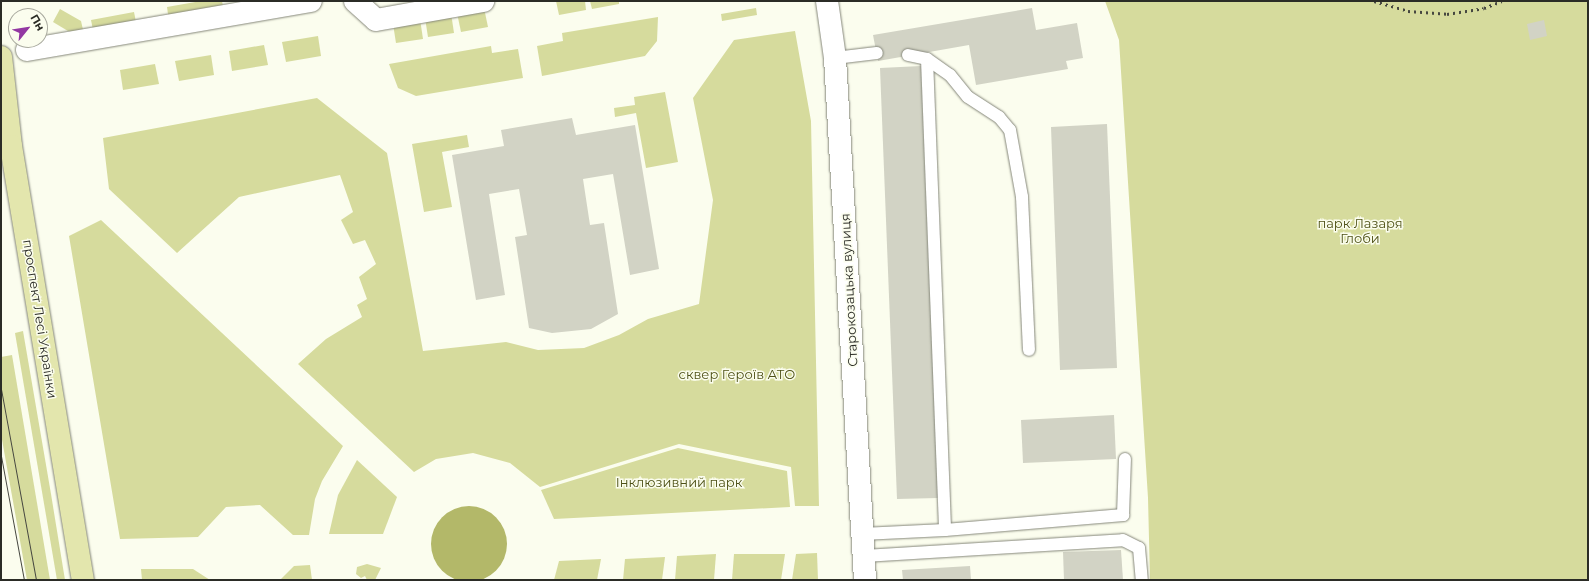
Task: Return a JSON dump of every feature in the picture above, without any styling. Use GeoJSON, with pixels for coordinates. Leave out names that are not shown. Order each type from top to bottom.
{"type":"FeatureCollection","features":[{"type":"Feature","properties":{"kind":"main road","name":"проспект Лесі Українки"},"geometry":{"type":"LineString","coordinates":[[1,57],[6,149],[83,580]]}},
{"type":"Feature","properties":{"kind":"street"},"geometry":{"type":"LineString","coordinates":[[27,50],[311,1]]}},
{"type":"Feature","properties":{"kind":"street"},"geometry":{"type":"LineString","coordinates":[[355,1],[376,20],[483,1]]}},
{"type":"Feature","properties":{"kind":"street","name":"Старокозацька вулиця"},"geometry":{"type":"LineString","coordinates":[[827,1],[835,58],[865,580]]}},
{"type":"Feature","properties":{"kind":"lane"},"geometry":{"type":"LineString","coordinates":[[835,58],[876,54]]}},
{"type":"Feature","properties":{"kind":"lane"},"geometry":{"type":"LineString","coordinates":[[908,55],[927,59],[950,75],[968,97],[999,117],[1010,130],[1022,197],[1029,350]]}},
{"type":"Feature","properties":{"kind":"lane"},"geometry":{"type":"LineString","coordinates":[[927,59],[946,530]]}},
{"type":"Feature","properties":{"kind":"lane"},"geometry":{"type":"LineString","coordinates":[[862,534],[946,530],[1123,515],[1125,459]]}},
{"type":"Feature","properties":{"kind":"lane"},"geometry":{"type":"LineString","coordinates":[[864,556],[1123,540],[1139,548],[1142,580]]}},
{"type":"Feature","properties":{"kind":"green space"},"geometry":{"type":"Polygon","coordinates":[[[201,1],[222,1],[224,11],[169,21],[167,7],[201,1]]]}},
{"type":"Feature","properties":{"kind":"green space"},"geometry":{"type":"Polygon","coordinates":[[[556,1],[585,1],[586,10],[559,15],[556,1]]]}},
{"type":"Feature","properties":{"kind":"green space"},"geometry":{"type":"Polygon","coordinates":[[[590,1],[619,1],[619,4],[592,9],[590,1]]]}},
{"type":"Feature","properties":{"kind":"green space","name":"парк Лазаря Глоби"},"geometry":{"type":"Polygon","coordinates":[[[1105,1],[1588,1],[1588,580],[1150,580],[1148,498],[1119,40],[1105,1]]]}},
{"type":"Feature","properties":{"kind":"green space"},"geometry":{"type":"Polygon","coordinates":[[[484,8],[488,27],[461,32],[457,13],[484,8]]]}},
{"type":"Feature","properties":{"kind":"green space"},"geometry":{"type":"Polygon","coordinates":[[[756,8],[757,15],[722,21],[721,14],[756,8]]]}},
{"type":"Feature","properties":{"kind":"green space"},"geometry":{"type":"Polygon","coordinates":[[[60,9],[81,21],[84,34],[78,37],[53,22],[60,9]]]}},
{"type":"Feature","properties":{"kind":"green space"},"geometry":{"type":"Polygon","coordinates":[[[134,12],[137,27],[94,35],[91,20],[134,12]]]}},
{"type":"Feature","properties":{"kind":"green space"},"geometry":{"type":"Polygon","coordinates":[[[451,13],[454,33],[428,37],[425,18],[451,13]]]}},
{"type":"Feature","properties":{"kind":"green space"},"geometry":{"type":"Polygon","coordinates":[[[658,17],[657,41],[645,56],[542,76],[537,46],[563,41],[562,33],[658,17]]]}},
{"type":"Feature","properties":{"kind":"green space"},"geometry":{"type":"Polygon","coordinates":[[[420,19],[423,39],[396,43],[393,24],[420,19]]]}},
{"type":"Feature","properties":{"kind":"green space","name":"сквер Героїв АТО"},"geometry":{"type":"Polygon","coordinates":[[[795,31],[811,121],[819,506],[795,506],[791,467],[679,444],[540,487],[510,463],[473,453],[436,459],[414,472],[298,364],[326,339],[362,317],[357,305],[367,299],[359,277],[376,264],[365,240],[353,244],[341,220],[353,212],[340,175],[239,197],[177,253],[109,189],[103,138],[317,98],[387,153],[423,351],[506,342],[538,350],[584,348],[619,335],[648,319],[699,304],[713,200],[693,98],[734,40],[795,31]]]}},
{"type":"Feature","properties":{"kind":"green space"},"geometry":{"type":"Polygon","coordinates":[[[318,36],[321,56],[286,62],[282,42],[318,36]]]}},
{"type":"Feature","properties":{"kind":"green space"},"geometry":{"type":"Polygon","coordinates":[[[264,45],[268,65],[232,71],[229,51],[264,45]]]}},
{"type":"Feature","properties":{"kind":"green space"},"geometry":{"type":"Polygon","coordinates":[[[491,46],[492,53],[518,49],[523,78],[416,96],[398,88],[389,64],[491,46]]]}},
{"type":"Feature","properties":{"kind":"green space"},"geometry":{"type":"Polygon","coordinates":[[[211,55],[214,75],[179,81],[175,61],[211,55]]]}},
{"type":"Feature","properties":{"kind":"green space"},"geometry":{"type":"Polygon","coordinates":[[[155,64],[159,84],[123,90],[120,70],[155,64]]]}},
{"type":"Feature","properties":{"kind":"green space"},"geometry":{"type":"Polygon","coordinates":[[[665,92],[678,162],[646,168],[636,113],[615,117],[614,108],[635,105],[634,97],[665,92]]]}},
{"type":"Feature","properties":{"kind":"green space"},"geometry":{"type":"Polygon","coordinates":[[[467,135],[469,147],[442,152],[452,207],[424,212],[412,144],[467,135]]]}},
{"type":"Feature","properties":{"kind":"green space"},"geometry":{"type":"Polygon","coordinates":[[[101,220],[343,446],[322,481],[315,499],[309,535],[293,535],[260,505],[226,507],[198,537],[120,539],[69,236],[101,220]]]}},
{"type":"Feature","properties":{"kind":"green space"},"geometry":{"type":"Polygon","coordinates":[[[23,331],[65,580],[57,580],[15,333],[23,331]]]}},
{"type":"Feature","properties":{"kind":"green space"},"geometry":{"type":"Polygon","coordinates":[[[12,355],[50,580],[27,580],[1,434],[1,357],[12,355]]]}},
{"type":"Feature","properties":{"kind":"green space","name":"Інклюзивний парк"},"geometry":{"type":"Polygon","coordinates":[[[678,448],[787,471],[790,507],[554,519],[541,490],[678,448]]]}},
{"type":"Feature","properties":{"kind":"green space"},"geometry":{"type":"Polygon","coordinates":[[[357,460],[397,497],[383,534],[329,534],[338,495],[357,460]]]}},
{"type":"Feature","properties":{"kind":"green space"},"geometry":{"type":"Polygon","coordinates":[[[817,553],[818,580],[792,580],[796,554],[817,553]]]}},
{"type":"Feature","properties":{"kind":"green space"},"geometry":{"type":"Polygon","coordinates":[[[716,554],[714,580],[675,580],[677,556],[716,554]]]}},
{"type":"Feature","properties":{"kind":"green space"},"geometry":{"type":"Polygon","coordinates":[[[734,554],[785,554],[781,580],[732,580],[734,554]]]}},
{"type":"Feature","properties":{"kind":"green space"},"geometry":{"type":"Polygon","coordinates":[[[665,557],[662,580],[623,580],[625,559],[665,557]]]}},
{"type":"Feature","properties":{"kind":"green space"},"geometry":{"type":"Polygon","coordinates":[[[601,559],[597,580],[554,580],[559,561],[601,559]]]}},
{"type":"Feature","properties":{"kind":"green space"},"geometry":{"type":"Polygon","coordinates":[[[367,564],[381,568],[375,580],[367,580],[365,576],[361,578],[356,574],[357,567],[367,564]]]}},
{"type":"Feature","properties":{"kind":"green space"},"geometry":{"type":"Polygon","coordinates":[[[310,565],[312,580],[280,580],[294,566],[310,565]]]}},
{"type":"Feature","properties":{"kind":"green space"},"geometry":{"type":"Polygon","coordinates":[[[141,569],[193,569],[210,580],[142,580],[141,569]]]}},
{"type":"Feature","properties":{"kind":"shaded area"},"geometry":{"type":"Polygon","coordinates":[[[469,506],[483,509],[496,517],[504,530],[507,544],[504,558],[496,571],[483,579],[469,582],[455,579],[442,571],[434,558],[431,544],[434,530],[442,517],[455,509],[469,506]]]}},
{"type":"Feature","properties":{"kind":"building"},"geometry":{"type":"Polygon","coordinates":[[[1032,8],[1036,30],[1077,23],[1083,58],[1066,61],[1068,69],[976,85],[969,45],[878,61],[873,35],[1032,8]]]}},
{"type":"Feature","properties":{"kind":"building"},"geometry":{"type":"Polygon","coordinates":[[[1544,20],[1547,36],[1530,40],[1527,24],[1544,20]]]}},
{"type":"Feature","properties":{"kind":"building"},"geometry":{"type":"Polygon","coordinates":[[[921,66],[938,498],[897,499],[880,68],[921,66]]]}},
{"type":"Feature","properties":{"kind":"building"},"geometry":{"type":"Polygon","coordinates":[[[572,118],[576,135],[635,125],[659,269],[630,275],[613,174],[583,179],[590,225],[604,223],[618,314],[591,329],[552,333],[529,328],[515,237],[527,235],[519,189],[489,194],[505,295],[476,300],[452,155],[504,146],[501,130],[572,118]]]}},
{"type":"Feature","properties":{"kind":"building"},"geometry":{"type":"Polygon","coordinates":[[[1107,124],[1117,368],[1060,370],[1051,127],[1107,124]]]}},
{"type":"Feature","properties":{"kind":"building"},"geometry":{"type":"Polygon","coordinates":[[[1114,415],[1116,459],[1023,463],[1021,420],[1114,415]]]}},
{"type":"Feature","properties":{"kind":"building"},"geometry":{"type":"Polygon","coordinates":[[[1121,550],[1123,580],[1064,580],[1063,552],[1121,550]]]}},
{"type":"Feature","properties":{"kind":"building"},"geometry":{"type":"Polygon","coordinates":[[[970,566],[971,580],[903,580],[902,570],[970,566]]]}},
{"type":"Feature","properties":{"kind":"tram line"},"geometry":{"type":"LineString","coordinates":[[1,389],[36,580]]}},
{"type":"Feature","properties":{"kind":"tram line"},"geometry":{"type":"LineString","coordinates":[[1,456],[24,580]]}},
{"type":"Feature","properties":{"kind":"railway"},"geometry":{"type":"LineString","coordinates":[[1374,1],[1408,11],[1447,14],[1484,8],[1502,1]]}}]}
